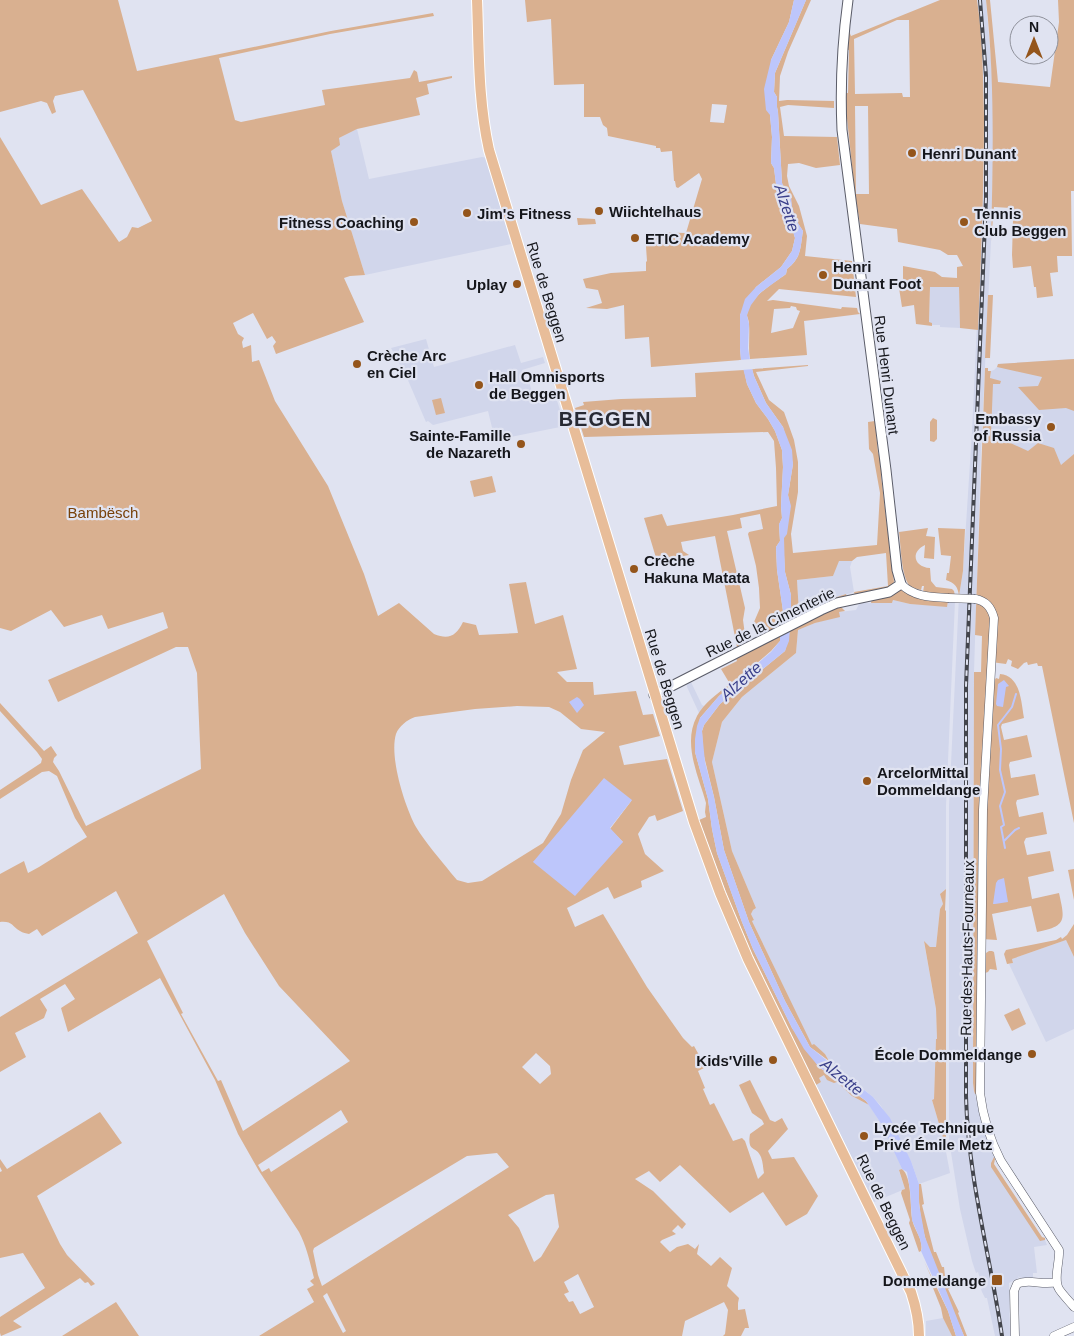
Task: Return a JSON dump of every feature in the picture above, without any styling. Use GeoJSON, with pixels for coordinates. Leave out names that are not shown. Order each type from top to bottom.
{"type":"FeatureCollection","features":[{"type":"Feature","properties":{"kind":"main road","name":"Rue de Beggen"},"geometry":{"type":"LineString","coordinates":[[477,0],[484,121],[490,156],[694,822],[748,959],[911,1292],[919,1323],[920,1336]]}},
{"type":"Feature","properties":{"kind":"main road","name":"Rue Henri Dunant"},"geometry":{"type":"LineString","coordinates":[[848,0],[841,61],[840,100],[842,130],[897,570],[901,584]]}},
{"type":"Feature","properties":{"kind":"main road","name":"Rue de la Cimenterie"},"geometry":{"type":"LineString","coordinates":[[654,695],[837,603],[889,592],[901,584]]}},
{"type":"Feature","properties":{"kind":"street","name":"Rue des Hauts-Fourneaux"},"geometry":{"type":"LineString","coordinates":[[901,584],[906,590],[924,596],[982,600],[988,604],[994,618],[983,810],[981,1104],[990,1137],[998,1155],[1059,1250],[1060,1257],[1056,1282]]}},
{"type":"Feature","properties":{"kind":"street"},"geometry":{"type":"LineString","coordinates":[[1015,1336],[1014,1291],[1017,1284],[1024,1282],[1048,1284],[1056,1282],[1060,1291],[1074,1307]]}},
{"type":"Feature","properties":{"kind":"street"},"geometry":{"type":"LineString","coordinates":[[1054,1336],[1074,1327]]}},
{"type":"Feature","properties":{"kind":"shaded area"},"geometry":{"type":"Polygon","coordinates":[[[977,0],[986,0],[993,85],[994,128],[974,672],[973,1083],[987,1139],[994,1157],[991,1163],[1040,1240],[1045,1240],[1047,1245],[1034,1247],[1037,1273],[1033,1273],[1033,1278],[1021,1278],[1018,1276],[1019,1278],[1009,1283],[1010,1336],[995,1336],[987,1298],[985,1298],[982,1292],[981,1289],[983,1288],[978,1272],[976,1273],[972,1261],[960,1209],[949,1140],[949,806],[959,596],[963,571],[972,432],[983,192],[982,57],[977,0]]]}},
{"type":"Feature","properties":{"kind":"shaded area"},"geometry":{"type":"Polygon","coordinates":[[[357,129],[369,179],[482,157],[487,158],[511,244],[365,275],[342,201],[331,151],[337,146],[339,138],[357,129]]]}},
{"type":"Feature","properties":{"kind":"shaded area"},"geometry":{"type":"Polygon","coordinates":[[[930,287],[959,287],[960,328],[940,327],[940,325],[929,323],[930,287]]]}},
{"type":"Feature","properties":{"kind":"shaded area"},"geometry":{"type":"Polygon","coordinates":[[[426,339],[434,367],[515,345],[521,363],[543,357],[545,363],[522,370],[525,383],[529,382],[534,398],[554,391],[565,426],[495,440],[488,411],[433,425],[428,421],[426,422],[407,378],[391,348],[426,339]]]}},
{"type":"Feature","properties":{"kind":"shaded area"},"geometry":{"type":"Polygon","coordinates":[[[1074,359],[1074,490],[983,451],[991,371],[998,364],[1074,359]]]}},
{"type":"Feature","properties":{"kind":"shaded area"},"geometry":{"type":"Polygon","coordinates":[[[838,561],[852,561],[850,567],[854,592],[819,603],[799,613],[797,580],[833,576],[838,561]]]}},
{"type":"Feature","properties":{"kind":"shaded area"},"geometry":{"type":"Polygon","coordinates":[[[893,600],[910,604],[947,606],[948,601],[955,601],[946,806],[946,889],[940,894],[943,904],[940,909],[936,947],[930,947],[924,942],[936,1009],[937,1039],[934,1099],[932,1100],[944,1141],[950,1173],[919,1184],[911,1161],[881,1106],[873,1097],[829,1061],[825,1054],[812,1046],[752,921],[754,920],[751,914],[756,908],[732,851],[712,762],[722,722],[742,697],[796,653],[798,630],[839,616],[839,612],[856,610],[859,604],[892,603],[893,600]]]}},
{"type":"Feature","properties":{"kind":"shaded area"},"geometry":{"type":"Polygon","coordinates":[[[690,680],[704,706],[699,713],[687,687],[686,682],[690,680]]]}},
{"type":"Feature","properties":{"kind":"shaded area"},"geometry":{"type":"Polygon","coordinates":[[[1066,940],[1074,957],[1074,1029],[1046,1042],[1009,964],[1013,963],[1012,959],[1066,940]]]}},
{"type":"Feature","properties":{"kind":"shaded area","name":"Lycée Technique Privé Émile Metz"},"geometry":{"type":"Polygon","coordinates":[[[824,1075],[837,1081],[852,1096],[869,1105],[893,1147],[902,1169],[899,1171],[905,1189],[874,1202],[816,1085],[821,1082],[818,1078],[824,1075]]]}},
{"type":"Feature","properties":{"kind":"shaded area"},"geometry":{"type":"Polygon","coordinates":[[[943,1318],[952,1336],[926,1336],[926,1321],[943,1318]]]}},
{"type":"Feature","properties":{"kind":"green space","name":"Bambësch"},"geometry":{"type":"Polygon","coordinates":[[[0,0],[118,0],[137,71],[331,31],[433,13],[434,16],[330,34],[219,58],[235,120],[241,122],[325,105],[322,90],[410,78],[414,70],[417,72],[419,82],[452,76],[452,78],[427,84],[429,94],[416,98],[420,115],[357,129],[339,138],[340,145],[331,151],[342,201],[365,275],[344,278],[364,322],[276,354],[273,346],[276,342],[272,336],[267,339],[253,313],[233,323],[238,334],[244,338],[242,342],[243,348],[251,345],[252,362],[259,360],[275,401],[328,486],[364,574],[378,616],[399,603],[434,634],[439,636],[452,636],[458,631],[463,622],[476,625],[479,635],[518,633],[509,584],[526,582],[535,624],[563,615],[577,669],[557,672],[567,682],[593,682],[594,695],[636,691],[643,715],[653,714],[660,736],[619,746],[624,765],[667,759],[683,811],[657,821],[655,815],[649,817],[638,834],[645,854],[664,871],[641,881],[642,887],[614,899],[608,887],[567,908],[575,927],[603,914],[647,987],[683,1038],[692,1047],[694,1046],[704,1064],[717,1058],[718,1061],[698,1071],[705,1088],[703,1089],[710,1105],[714,1103],[733,1141],[742,1138],[745,1141],[758,1179],[764,1173],[763,1163],[759,1153],[751,1146],[749,1140],[750,1134],[764,1124],[762,1120],[752,1113],[739,1085],[750,1080],[770,1120],[775,1122],[782,1118],[788,1129],[768,1151],[772,1159],[794,1157],[818,1196],[807,1214],[786,1226],[763,1192],[730,1213],[680,1165],[660,1182],[649,1171],[635,1179],[653,1191],[686,1224],[682,1229],[678,1225],[672,1231],[676,1234],[660,1242],[670,1252],[677,1247],[688,1244],[695,1249],[699,1244],[697,1254],[711,1266],[720,1257],[732,1268],[727,1286],[739,1298],[738,1310],[745,1309],[749,1328],[745,1328],[741,1336],[723,1336],[725,1334],[728,1310],[724,1302],[685,1321],[682,1336],[259,1336],[314,1302],[307,1289],[314,1285],[310,1281],[314,1278],[308,1255],[299,1232],[259,1171],[238,1134],[215,1080],[160,978],[68,1032],[61,1008],[75,999],[65,984],[40,999],[47,1010],[44,1018],[15,1033],[26,1057],[0,1072],[0,1017],[138,933],[116,891],[42,936],[37,929],[29,934],[21,932],[10,923],[0,922],[0,874],[24,861],[28,873],[87,837],[75,818],[57,776],[49,771],[42,772],[0,799],[0,790],[41,763],[42,759],[0,711],[0,703],[44,751],[51,746],[57,755],[53,762],[86,826],[201,769],[197,673],[188,647],[176,647],[58,702],[48,680],[168,628],[163,612],[108,629],[102,615],[64,627],[51,610],[11,631],[0,628],[0,137],[41,205],[82,189],[119,242],[127,237],[132,227],[138,228],[152,221],[83,90],[55,96],[53,101],[56,112],[52,114],[47,103],[41,101],[0,112],[0,0]],[[517,706],[475,709],[415,717],[399,728],[394,744],[396,768],[403,795],[416,827],[424,839],[457,880],[468,883],[482,881],[543,843],[561,814],[571,780],[583,750],[605,732],[581,729],[560,712],[549,707],[517,706]],[[632,800],[533,862],[623,842],[610,829],[632,800]],[[224,894],[147,941],[183,1013],[181,1014],[218,1081],[221,1080],[243,1131],[350,1061],[279,986],[245,933],[224,894]],[[536,1053],[522,1067],[540,1084],[551,1074],[550,1066],[536,1053]],[[341,1110],[258,1165],[262,1172],[269,1168],[271,1172],[348,1122],[341,1110]],[[497,1153],[467,1156],[314,1248],[318,1275],[322,1286],[509,1167],[497,1153]],[[554,1194],[546,1195],[508,1215],[519,1228],[534,1262],[541,1257],[559,1227],[554,1194]],[[578,1274],[564,1282],[569,1292],[564,1294],[569,1302],[573,1301],[580,1314],[594,1307],[578,1274]],[[327,1293],[323,1296],[343,1333],[346,1331],[327,1293]]]}},
{"type":"Feature","properties":{"kind":"green space"},"geometry":{"type":"Polygon","coordinates":[[[525,0],[794,0],[789,22],[771,60],[770,115],[772,137],[771,163],[774,168],[775,188],[789,218],[795,238],[792,251],[781,267],[756,287],[740,315],[741,360],[651,367],[649,337],[625,339],[624,305],[607,309],[586,308],[602,303],[598,290],[586,288],[583,279],[611,273],[646,271],[645,232],[686,233],[702,179],[699,173],[678,188],[676,187],[672,151],[661,152],[660,148],[656,148],[656,146],[608,136],[607,128],[603,125],[600,117],[584,117],[584,84],[554,85],[551,19],[527,22],[525,0]],[[712,104],[710,122],[724,123],[727,105],[712,104]]]}},
{"type":"Feature","properties":{"kind":"green space"},"geometry":{"type":"Polygon","coordinates":[[[806,0],[811,0],[788,52],[780,76],[779,101],[834,101],[834,108],[788,105],[780,107],[784,136],[837,137],[840,165],[816,168],[799,163],[788,164],[787,176],[789,186],[799,206],[807,236],[805,256],[852,261],[856,297],[779,289],[767,301],[773,300],[841,309],[842,307],[857,308],[860,314],[804,321],[807,355],[750,359],[748,309],[756,297],[786,274],[787,269],[798,256],[803,231],[794,214],[791,196],[785,191],[782,183],[777,97],[774,92],[775,73],[806,0]],[[796,307],[774,309],[771,333],[793,328],[800,311],[796,307]]]}},
{"type":"Feature","properties":{"kind":"green space"},"geometry":{"type":"Polygon","coordinates":[[[940,0],[977,0],[982,44],[984,117],[978,330],[960,328],[959,287],[930,287],[929,322],[932,323],[932,326],[916,324],[914,305],[902,307],[899,288],[903,287],[903,266],[935,272],[942,277],[957,278],[957,267],[963,266],[957,255],[948,255],[940,250],[898,242],[897,229],[860,224],[855,194],[846,109],[841,107],[840,93],[848,93],[849,50],[842,49],[849,31],[851,36],[940,0]],[[897,20],[854,39],[855,94],[902,93],[903,97],[910,97],[909,20],[897,20]],[[855,106],[856,194],[869,194],[868,106],[855,106]]]}},
{"type":"Feature","properties":{"kind":"green space"},"geometry":{"type":"Polygon","coordinates":[[[986,0],[990,0],[998,82],[1050,87],[1053,65],[1059,65],[1058,0],[1074,0],[1074,191],[1071,191],[1072,256],[1057,256],[1058,272],[1050,273],[1053,296],[1037,298],[1031,266],[1013,268],[1013,220],[1017,220],[1017,212],[1011,211],[1011,208],[994,207],[991,241],[993,150],[989,30],[986,0]]]}},
{"type":"Feature","properties":{"kind":"green space"},"geometry":{"type":"Polygon","coordinates":[[[577,218],[595,219],[596,224],[578,225],[577,218]]]}},
{"type":"Feature","properties":{"kind":"green space"},"geometry":{"type":"Polygon","coordinates":[[[988,295],[993,295],[990,358],[985,358],[988,295]]]}},
{"type":"Feature","properties":{"kind":"green space"},"geometry":{"type":"Polygon","coordinates":[[[1074,359],[1074,411],[1066,408],[1039,410],[1018,387],[1038,386],[1042,377],[997,367],[998,364],[1074,359]]]}},
{"type":"Feature","properties":{"kind":"green space"},"geometry":{"type":"Polygon","coordinates":[[[808,365],[756,372],[769,400],[784,412],[794,440],[798,462],[798,492],[791,534],[793,553],[877,545],[880,493],[873,454],[869,449],[868,422],[875,421],[878,453],[882,464],[881,476],[894,582],[891,587],[855,595],[854,592],[888,586],[886,553],[857,557],[852,561],[839,561],[833,576],[797,580],[799,613],[819,603],[846,594],[847,597],[820,606],[791,620],[791,595],[785,572],[783,538],[790,506],[788,495],[793,464],[783,427],[766,403],[752,369],[808,365]]]}},
{"type":"Feature","properties":{"kind":"green space"},"geometry":{"type":"Polygon","coordinates":[[[985,368],[991,371],[990,378],[1001,381],[1000,384],[993,384],[991,434],[1028,451],[1038,443],[1054,448],[1061,465],[1074,454],[1074,823],[1042,666],[1038,666],[1037,663],[1028,665],[1027,662],[1018,669],[1011,666],[1012,661],[1008,659],[1006,664],[991,662],[990,687],[996,678],[999,679],[1000,674],[1007,676],[1016,685],[1022,705],[1024,718],[1002,724],[1004,740],[1027,735],[1032,757],[1010,762],[1011,778],[1035,774],[1039,795],[1017,800],[1019,817],[1043,812],[1047,834],[1026,838],[1024,842],[1027,855],[1050,851],[1054,871],[1028,877],[1032,899],[1059,893],[1063,916],[1059,924],[1047,930],[1037,932],[1031,906],[992,914],[997,940],[982,939],[980,1093],[975,1094],[973,1083],[974,672],[981,672],[982,636],[975,635],[985,368]]]}},
{"type":"Feature","properties":{"kind":"green space"},"geometry":{"type":"Polygon","coordinates":[[[744,370],[747,384],[756,403],[775,431],[782,450],[782,518],[779,525],[780,541],[776,547],[777,570],[783,611],[780,626],[767,632],[763,627],[758,629],[754,622],[760,608],[759,588],[748,534],[749,532],[763,529],[760,514],[740,518],[742,528],[727,531],[745,608],[743,620],[746,642],[737,647],[715,536],[681,542],[683,551],[689,555],[657,561],[644,518],[662,514],[667,526],[777,506],[774,441],[768,432],[584,437],[575,408],[584,405],[583,402],[696,397],[695,373],[744,370]]]}},
{"type":"Feature","properties":{"kind":"green space"},"geometry":{"type":"Polygon","coordinates":[[[441,398],[445,413],[436,415],[432,400],[441,398]]]}},
{"type":"Feature","properties":{"kind":"green space"},"geometry":{"type":"Polygon","coordinates":[[[933,418],[937,420],[937,439],[934,442],[930,441],[930,422],[933,418]]]}},
{"type":"Feature","properties":{"kind":"green space"},"geometry":{"type":"Polygon","coordinates":[[[492,476],[496,492],[474,497],[470,481],[492,476]]]}},
{"type":"Feature","properties":{"kind":"green space"},"geometry":{"type":"Polygon","coordinates":[[[928,528],[926,536],[935,537],[934,559],[924,558],[925,545],[917,551],[917,562],[930,568],[931,581],[936,587],[952,589],[955,596],[923,592],[924,586],[920,590],[910,586],[907,582],[903,568],[899,532],[928,528]]]}},
{"type":"Feature","properties":{"kind":"green space"},"geometry":{"type":"Polygon","coordinates":[[[938,528],[965,529],[963,571],[959,596],[956,586],[946,580],[947,573],[949,573],[951,556],[941,555],[938,528]]]}},
{"type":"Feature","properties":{"kind":"green space"},"geometry":{"type":"Polygon","coordinates":[[[901,590],[948,601],[947,607],[910,604],[893,600],[892,603],[871,603],[872,598],[901,590]]]}},
{"type":"Feature","properties":{"kind":"green space"},"geometry":{"type":"Polygon","coordinates":[[[839,607],[845,611],[839,612],[840,617],[815,623],[798,630],[796,653],[742,697],[722,722],[712,762],[732,851],[756,908],[751,914],[754,920],[752,921],[812,1045],[814,1044],[825,1054],[829,1061],[810,1047],[785,1001],[749,922],[724,850],[703,752],[702,731],[704,725],[720,704],[785,651],[790,630],[839,607]]]}},
{"type":"Feature","properties":{"kind":"green space"},"geometry":{"type":"Polygon","coordinates":[[[780,635],[780,641],[771,651],[719,696],[700,718],[695,752],[708,799],[717,853],[753,949],[792,1028],[819,1067],[869,1105],[852,1096],[837,1082],[834,1083],[827,1080],[824,1075],[819,1078],[821,1082],[816,1085],[749,951],[699,820],[706,817],[706,803],[691,749],[693,727],[697,716],[707,703],[730,684],[721,669],[737,661],[736,658],[780,635]]]}},
{"type":"Feature","properties":{"kind":"green space"},"geometry":{"type":"Polygon","coordinates":[[[1074,869],[1074,900],[1068,870],[1074,869]]]}},
{"type":"Feature","properties":{"kind":"green space"},"geometry":{"type":"Polygon","coordinates":[[[946,889],[946,1144],[932,1100],[934,1099],[937,1039],[936,1009],[924,941],[930,947],[936,947],[940,909],[943,904],[940,894],[946,889]]]}},
{"type":"Feature","properties":{"kind":"green space"},"geometry":{"type":"Polygon","coordinates":[[[1074,924],[1074,957],[1066,940],[1012,959],[1013,963],[1007,964],[1004,954],[1006,950],[1056,940],[1061,937],[1062,939],[1074,924]]]}},
{"type":"Feature","properties":{"kind":"green space"},"geometry":{"type":"Polygon","coordinates":[[[989,951],[994,952],[997,970],[990,969],[985,973],[986,953],[989,951]]]}},
{"type":"Feature","properties":{"kind":"green space"},"geometry":{"type":"Polygon","coordinates":[[[1019,1008],[1026,1024],[1012,1031],[1004,1015],[1019,1008]]]}},
{"type":"Feature","properties":{"kind":"green space"},"geometry":{"type":"Polygon","coordinates":[[[100,1112],[122,1143],[37,1196],[67,1255],[95,1284],[91,1286],[80,1278],[13,1321],[22,1327],[1,1336],[0,1317],[45,1288],[23,1253],[0,1258],[0,1172],[2,1171],[0,1159],[7,1169],[100,1112]]]}},
{"type":"Feature","properties":{"kind":"green space"},"geometry":{"type":"Polygon","coordinates":[[[994,1157],[994,1164],[1045,1240],[1040,1241],[991,1167],[994,1157]]]}},
{"type":"Feature","properties":{"kind":"green space"},"geometry":{"type":"Polygon","coordinates":[[[902,1169],[908,1178],[913,1222],[922,1247],[919,1252],[901,1193],[905,1189],[899,1170],[902,1169]]]}},
{"type":"Feature","properties":{"kind":"green space"},"geometry":{"type":"Polygon","coordinates":[[[919,1184],[921,1184],[924,1204],[922,1205],[934,1252],[936,1252],[942,1267],[944,1267],[945,1276],[950,1288],[948,1289],[959,1312],[967,1336],[964,1336],[948,1300],[927,1243],[919,1204],[919,1184]]]}},
{"type":"Feature","properties":{"kind":"green space"},"geometry":{"type":"Polygon","coordinates":[[[924,1261],[948,1311],[956,1336],[952,1336],[943,1318],[931,1283],[933,1281],[924,1261]]]}},
{"type":"Feature","properties":{"kind":"green space"},"geometry":{"type":"Polygon","coordinates":[[[116,1302],[139,1336],[62,1336],[116,1302]]]}},
{"type":"Feature","properties":{"kind":"water","name":"Alzette"},"geometry":{"type":"Polygon","coordinates":[[[794,0],[806,0],[775,73],[774,92],[777,97],[782,183],[785,191],[791,196],[794,214],[803,231],[800,252],[792,265],[787,269],[786,274],[760,293],[751,305],[747,315],[749,324],[748,348],[754,376],[766,403],[783,427],[792,450],[793,464],[788,495],[791,506],[787,534],[784,538],[785,572],[791,595],[789,641],[785,651],[720,704],[704,725],[702,731],[705,762],[724,850],[749,922],[785,1001],[810,1047],[873,1097],[890,1118],[911,1161],[919,1184],[919,1204],[925,1237],[964,1336],[956,1336],[948,1311],[921,1251],[920,1239],[912,1220],[907,1172],[902,1169],[882,1125],[866,1101],[819,1067],[804,1049],[753,949],[717,853],[708,799],[695,752],[695,739],[700,718],[719,696],[771,652],[780,641],[780,619],[783,611],[777,570],[776,547],[780,541],[779,524],[782,518],[782,450],[775,431],[756,403],[747,384],[741,360],[740,315],[745,299],[756,287],[781,267],[792,251],[795,238],[789,218],[775,188],[774,168],[771,163],[772,137],[770,115],[766,110],[764,89],[771,60],[789,22],[794,0]]]}},
{"type":"Feature","properties":{"kind":"water"},"geometry":{"type":"Polygon","coordinates":[[[1004,680],[1009,686],[1006,687],[1003,707],[996,704],[998,684],[1004,680]]]}},
{"type":"Feature","properties":{"kind":"water"},"geometry":{"type":"Polygon","coordinates":[[[577,697],[584,705],[577,713],[569,702],[577,697]]]}},
{"type":"Feature","properties":{"kind":"water"},"geometry":{"type":"Polygon","coordinates":[[[604,778],[632,800],[610,828],[623,842],[575,896],[533,862],[604,778]]]}},
{"type":"Feature","properties":{"kind":"water"},"geometry":{"type":"Polygon","coordinates":[[[1004,878],[1008,902],[993,904],[996,883],[1004,878]]]}},
{"type":"Feature","properties":{"kind":"pier"},"geometry":{"type":"Polygon","coordinates":[[[752,359],[755,369],[741,370],[739,360],[752,359]]]}},
{"type":"Feature","properties":{"kind":"waterway"},"geometry":{"type":"LineString","coordinates":[[1005,848],[1001,827],[1004,825],[1000,806],[1005,792],[1000,770],[1001,749],[998,725],[1012,707],[1016,694]]}},
{"type":"Feature","properties":{"kind":"waterway"},"geometry":{"type":"LineString","coordinates":[[1004,841],[1019,828]]}},
{"type":"Feature","properties":{"kind":"railway"},"geometry":{"type":"LineString","coordinates":[[980,0],[986,76],[986,198],[966,686],[966,1096],[975,1187],[1002,1336]]}},
{"type":"Feature","properties":{"kind":"place","name":"Henri Dunant"},"geometry":{"type":"Point","coordinates":[912,153]}},
{"type":"Feature","properties":{"kind":"place","name":"Wiichtelhaus"},"geometry":{"type":"Point","coordinates":[599,211]}},
{"type":"Feature","properties":{"kind":"place","name":"Jim's Fitness"},"geometry":{"type":"Point","coordinates":[467,213]}},
{"type":"Feature","properties":{"kind":"place","name":"Fitness Coaching"},"geometry":{"type":"Point","coordinates":[414,222]}},
{"type":"Feature","properties":{"kind":"place","name":"Tennis Club Beggen"},"geometry":{"type":"Point","coordinates":[964,222]}},
{"type":"Feature","properties":{"kind":"place","name":"ETIC Academy"},"geometry":{"type":"Point","coordinates":[635,238]}},
{"type":"Feature","properties":{"kind":"place","name":"Henri Dunant Foot"},"geometry":{"type":"Point","coordinates":[823,275]}},
{"type":"Feature","properties":{"kind":"place","name":"Uplay"},"geometry":{"type":"Point","coordinates":[517,284]}},
{"type":"Feature","properties":{"kind":"place","name":"Crèche Arc en Ciel"},"geometry":{"type":"Point","coordinates":[357,364]}},
{"type":"Feature","properties":{"kind":"place","name":"Hall Omnisports de Beggen"},"geometry":{"type":"Point","coordinates":[479,385]}},
{"type":"Feature","properties":{"kind":"place","name":"Embassy of Russia"},"geometry":{"type":"Point","coordinates":[1051,427]}},
{"type":"Feature","properties":{"kind":"place","name":"Sainte-Famille de Nazareth"},"geometry":{"type":"Point","coordinates":[521,444]}},
{"type":"Feature","properties":{"kind":"place","name":"Crèche Hakuna Matata"},"geometry":{"type":"Point","coordinates":[634,569]}},
{"type":"Feature","properties":{"kind":"place","name":"ArcelorMittal Dommeldange"},"geometry":{"type":"Point","coordinates":[867,781]}},
{"type":"Feature","properties":{"kind":"place","name":"École Dommeldange"},"geometry":{"type":"Point","coordinates":[1032,1054]}},
{"type":"Feature","properties":{"kind":"place","name":"Kids'Ville"},"geometry":{"type":"Point","coordinates":[773,1060]}},
{"type":"Feature","properties":{"kind":"place","name":"Lycée Technique Privé Émile Metz"},"geometry":{"type":"Point","coordinates":[864,1136]}},
{"type":"Feature","properties":{"kind":"place","name":"Dommeldange"},"geometry":{"type":"Point","coordinates":[997,1280]}},
{"type":"Feature","properties":{"kind":"district","name":"BEGGEN"},"geometry":{"type":"Point","coordinates":[605,419]}}]}
